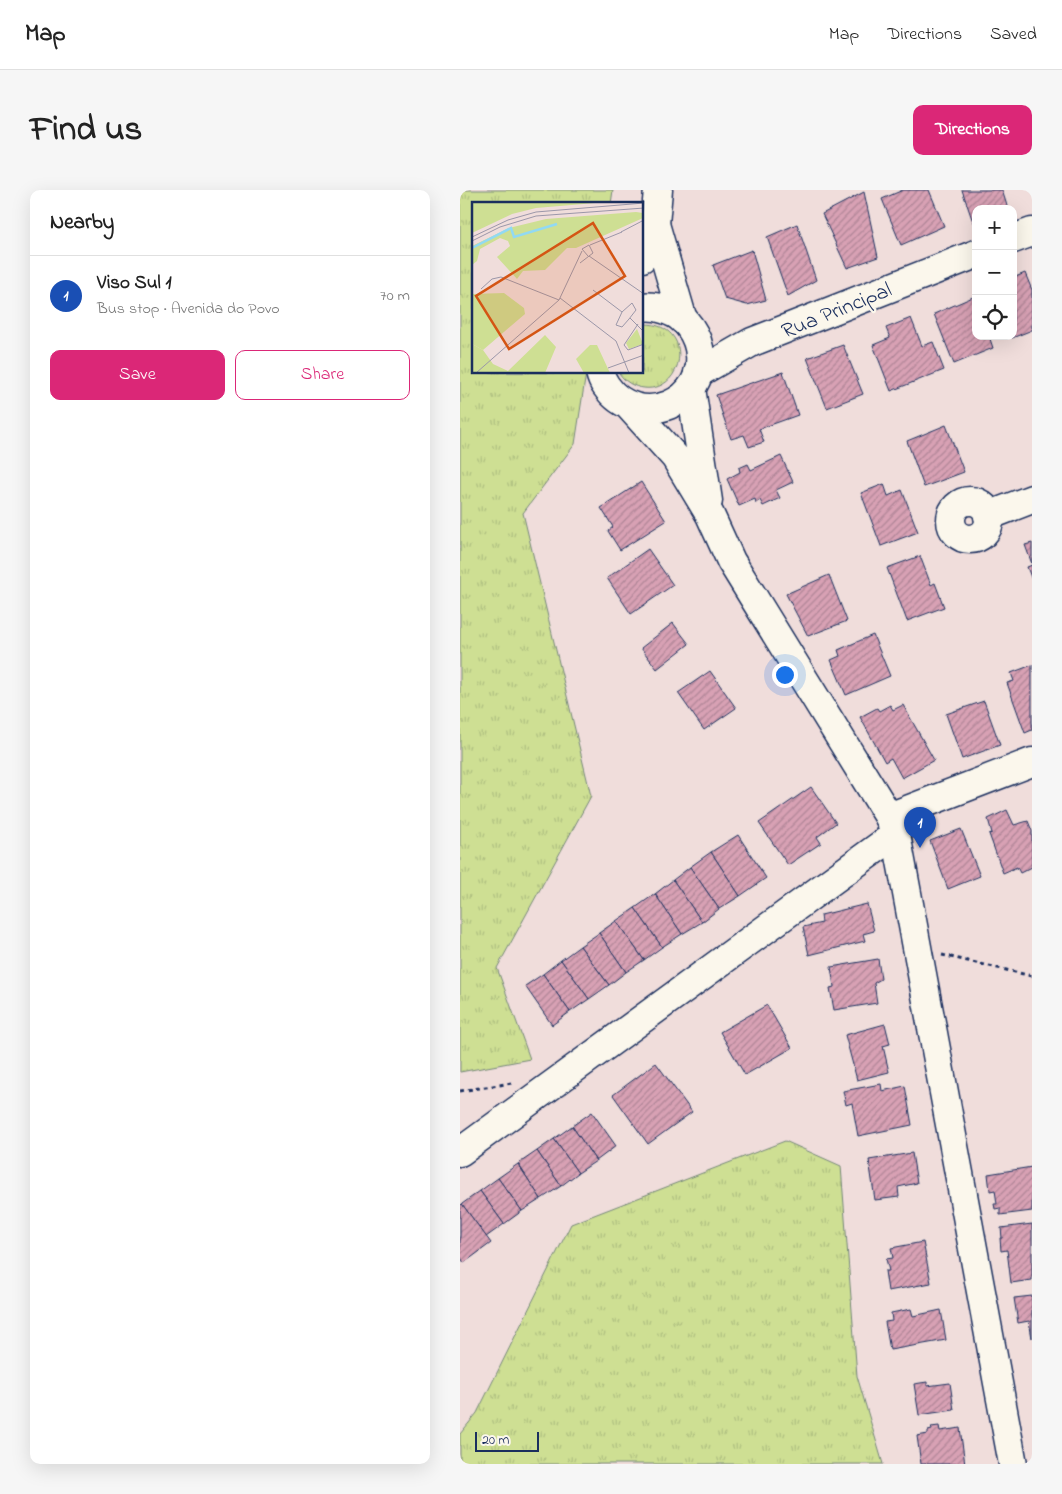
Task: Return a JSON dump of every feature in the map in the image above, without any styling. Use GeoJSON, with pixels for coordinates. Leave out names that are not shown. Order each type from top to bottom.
{"type":"FeatureCollection","features":[{"type":"Feature","properties":{"kind":"street"},"geometry":{"type":"LineString","coordinates":[[644,253],[655,224],[658,190]]}},
{"type":"Feature","properties":{"kind":"street"},"geometry":{"type":"LineString","coordinates":[[629,406],[642,409],[656,409],[670,405],[681,398],[694,380],[700,363],[700,352],[688,326],[655,224]]}},
{"type":"Feature","properties":{"kind":"street"},"geometry":{"type":"LineString","coordinates":[[1017,238],[1032,232]]}},
{"type":"Feature","properties":{"kind":"street","name":"Rua Principal"},"geometry":{"type":"LineString","coordinates":[[644,307],[660,308],[672,312],[688,326],[752,342],[972,256]]}},
{"type":"Feature","properties":{"kind":"street"},"geometry":{"type":"LineString","coordinates":[[694,380],[752,342]]}},
{"type":"Feature","properties":{"kind":"street"},"geometry":{"type":"LineString","coordinates":[[601,374],[605,385],[616,397],[629,406],[675,457],[710,515],[731,561],[892,825],[1013,1464]]}},
{"type":"Feature","properties":{"kind":"street"},"geometry":{"type":"LineString","coordinates":[[694,380],[710,515]]}},
{"type":"Feature","properties":{"kind":"street"},"geometry":{"type":"LineString","coordinates":[[988,516],[1032,499]]}},
{"type":"Feature","properties":{"kind":"street"},"geometry":{"type":"LineString","coordinates":[[460,1152],[892,825],[1032,762]]}},
{"type":"Feature","properties":{"kind":"path"},"geometry":{"type":"LineString","coordinates":[[917,950],[1032,976]]}},
{"type":"Feature","properties":{"kind":"green space"},"geometry":{"type":"Polygon","coordinates":[[[460,190],[613,190],[611,202],[472,202],[472,374],[586,374],[575,444],[523,513],[591,796],[497,968],[530,1059],[460,1072],[460,190]]]}},
{"type":"Feature","properties":{"kind":"green space"},"geometry":{"type":"Polygon","coordinates":[[[644,324],[660,327],[671,334],[677,345],[679,358],[676,370],[669,380],[658,387],[644,388],[630,384],[620,374],[644,374],[644,324]]]}},
{"type":"Feature","properties":{"kind":"green space"},"geometry":{"type":"Polygon","coordinates":[[[785,1141],[841,1166],[857,1376],[883,1464],[460,1464],[460,1434],[477,1413],[571,1224],[785,1141]]]}},
{"type":"Feature","properties":{"kind":"building"},"geometry":{"type":"Polygon","coordinates":[[[903,190],[929,190],[944,226],[901,245],[882,199],[903,190]]]}},
{"type":"Feature","properties":{"kind":"building"},"geometry":{"type":"Polygon","coordinates":[[[962,190],[1002,190],[1007,205],[972,205],[972,219],[962,190]]]}},
{"type":"Feature","properties":{"kind":"building"},"geometry":{"type":"Polygon","coordinates":[[[864,192],[878,257],[847,268],[822,214],[864,192]]]}},
{"type":"Feature","properties":{"kind":"building"},"geometry":{"type":"Polygon","coordinates":[[[797,224],[816,280],[788,296],[767,237],[797,224]]]}},
{"type":"Feature","properties":{"kind":"building"},"geometry":{"type":"Polygon","coordinates":[[[752,250],[766,300],[747,305],[725,299],[713,265],[752,250]]]}},
{"type":"Feature","properties":{"kind":"building"},"geometry":{"type":"Polygon","coordinates":[[[1025,273],[1032,290],[1032,330],[1017,336],[1017,295],[1017,276],[1025,273]]]}},
{"type":"Feature","properties":{"kind":"building"},"geometry":{"type":"Polygon","coordinates":[[[972,297],[972,340],[990,340],[993,348],[954,364],[934,314],[972,297]]]}},
{"type":"Feature","properties":{"kind":"building"},"geometry":{"type":"Polygon","coordinates":[[[911,318],[922,346],[933,342],[944,370],[891,391],[873,345],[890,338],[886,328],[911,318]]]}},
{"type":"Feature","properties":{"kind":"building"},"geometry":{"type":"Polygon","coordinates":[[[843,345],[863,394],[827,408],[807,358],[843,345]]]}},
{"type":"Feature","properties":{"kind":"building"},"geometry":{"type":"Polygon","coordinates":[[[783,372],[798,415],[759,429],[764,442],[749,447],[744,435],[731,439],[716,395],[783,372]]]}},
{"type":"Feature","properties":{"kind":"building"},"geometry":{"type":"Polygon","coordinates":[[[946,425],[964,472],[924,487],[907,441],[946,425]]]}},
{"type":"Feature","properties":{"kind":"building"},"geometry":{"type":"Polygon","coordinates":[[[781,456],[793,482],[776,490],[780,498],[763,506],[760,500],[756,503],[755,499],[739,506],[727,479],[740,472],[739,468],[748,464],[751,470],[781,456]]]}},
{"type":"Feature","properties":{"kind":"building"},"geometry":{"type":"Polygon","coordinates":[[[641,482],[666,521],[620,550],[608,531],[613,527],[601,508],[641,482]]]}},
{"type":"Feature","properties":{"kind":"building"},"geometry":{"type":"Polygon","coordinates":[[[884,484],[888,496],[902,490],[918,532],[881,546],[861,493],[884,484]]]}},
{"type":"Feature","properties":{"kind":"building"},"geometry":{"type":"Polygon","coordinates":[[[1032,543],[1032,564],[1025,545],[1032,543]]]}},
{"type":"Feature","properties":{"kind":"building"},"geometry":{"type":"Polygon","coordinates":[[[648,549],[673,585],[631,614],[607,578],[648,549]]]}},
{"type":"Feature","properties":{"kind":"building"},"geometry":{"type":"Polygon","coordinates":[[[920,556],[931,585],[935,583],[944,607],[907,621],[887,568],[920,556]]]}},
{"type":"Feature","properties":{"kind":"building"},"geometry":{"type":"Polygon","coordinates":[[[1032,565],[1032,580],[1027,567],[1032,565]]]}},
{"type":"Feature","properties":{"kind":"building"},"geometry":{"type":"Polygon","coordinates":[[[829,575],[847,621],[808,636],[786,594],[829,575]]]}},
{"type":"Feature","properties":{"kind":"building"},"geometry":{"type":"Polygon","coordinates":[[[673,623],[689,644],[657,669],[641,648],[673,623]]]}},
{"type":"Feature","properties":{"kind":"building"},"geometry":{"type":"Polygon","coordinates":[[[873,635],[890,676],[846,695],[831,660],[840,656],[838,650],[873,635]]]}},
{"type":"Feature","properties":{"kind":"building"},"geometry":{"type":"Polygon","coordinates":[[[1032,665],[1032,730],[1025,733],[1007,683],[1014,681],[1011,673],[1032,665]]]}},
{"type":"Feature","properties":{"kind":"building"},"geometry":{"type":"Polygon","coordinates":[[[710,671],[736,708],[704,730],[678,693],[710,671]]]}},
{"type":"Feature","properties":{"kind":"building"},"geometry":{"type":"Polygon","coordinates":[[[984,701],[1000,745],[962,759],[946,714],[984,701]]]}},
{"type":"Feature","properties":{"kind":"building"},"geometry":{"type":"Polygon","coordinates":[[[890,705],[893,710],[903,705],[934,760],[902,778],[891,758],[885,762],[860,717],[877,708],[879,711],[890,705]]]}},
{"type":"Feature","properties":{"kind":"building"},"geometry":{"type":"Polygon","coordinates":[[[811,787],[836,823],[817,837],[821,843],[788,865],[759,823],[811,787]]]}},
{"type":"Feature","properties":{"kind":"building"},"geometry":{"type":"Polygon","coordinates":[[[1007,810],[1014,825],[1028,821],[1032,831],[1032,867],[1020,873],[1017,867],[1003,873],[989,834],[992,833],[988,819],[1007,810]]]}},
{"type":"Feature","properties":{"kind":"building"},"geometry":{"type":"Polygon","coordinates":[[[961,829],[980,876],[948,889],[930,841],[961,829]]]}},
{"type":"Feature","properties":{"kind":"building"},"geometry":{"type":"Polygon","coordinates":[[[738,835],[766,878],[740,896],[711,852],[738,835]]]}},
{"type":"Feature","properties":{"kind":"building"},"geometry":{"type":"Polygon","coordinates":[[[711,852],[740,896],[719,909],[690,867],[711,852]]]}},
{"type":"Feature","properties":{"kind":"building"},"geometry":{"type":"Polygon","coordinates":[[[690,867],[719,909],[702,922],[673,880],[690,867]]]}},
{"type":"Feature","properties":{"kind":"building"},"geometry":{"type":"Polygon","coordinates":[[[673,880],[702,922],[682,934],[655,894],[673,880]]]}},
{"type":"Feature","properties":{"kind":"building"},"geometry":{"type":"Polygon","coordinates":[[[655,894],[682,934],[662,947],[635,908],[655,894]]]}},
{"type":"Feature","properties":{"kind":"building"},"geometry":{"type":"Polygon","coordinates":[[[867,904],[874,931],[863,934],[865,941],[809,955],[803,927],[822,923],[821,915],[867,904]]]}},
{"type":"Feature","properties":{"kind":"building"},"geometry":{"type":"Polygon","coordinates":[[[635,908],[662,947],[644,960],[616,921],[635,908]]]}},
{"type":"Feature","properties":{"kind":"building"},"geometry":{"type":"Polygon","coordinates":[[[616,921],[644,960],[626,972],[599,933],[616,921]]]}},
{"type":"Feature","properties":{"kind":"building"},"geometry":{"type":"Polygon","coordinates":[[[599,933],[626,972],[609,985],[580,946],[599,933]]]}},
{"type":"Feature","properties":{"kind":"building"},"geometry":{"type":"Polygon","coordinates":[[[580,946],[609,985],[589,999],[561,960],[580,946]]]}},
{"type":"Feature","properties":{"kind":"building"},"geometry":{"type":"Polygon","coordinates":[[[878,959],[881,979],[874,983],[877,1003],[834,1010],[830,988],[834,987],[831,967],[878,959]]]}},
{"type":"Feature","properties":{"kind":"building"},"geometry":{"type":"Polygon","coordinates":[[[561,960],[589,999],[570,1012],[543,974],[561,960]]]}},
{"type":"Feature","properties":{"kind":"building"},"geometry":{"type":"Polygon","coordinates":[[[543,974],[570,1012],[552,1025],[525,986],[543,974]]]}},
{"type":"Feature","properties":{"kind":"building"},"geometry":{"type":"Polygon","coordinates":[[[767,1005],[792,1048],[745,1075],[720,1032],[767,1005]]]}},
{"type":"Feature","properties":{"kind":"building"},"geometry":{"type":"Polygon","coordinates":[[[885,1024],[890,1044],[883,1046],[889,1072],[857,1080],[845,1035],[885,1024]]]}},
{"type":"Feature","properties":{"kind":"building"},"geometry":{"type":"Polygon","coordinates":[[[656,1063],[692,1112],[648,1144],[613,1095],[656,1063]]]}},
{"type":"Feature","properties":{"kind":"building"},"geometry":{"type":"Polygon","coordinates":[[[881,1084],[882,1091],[905,1086],[912,1125],[858,1136],[852,1103],[846,1105],[843,1091],[881,1084]]]}},
{"type":"Feature","properties":{"kind":"building"},"geometry":{"type":"Polygon","coordinates":[[[592,1112],[616,1146],[596,1161],[572,1126],[592,1112]]]}},
{"type":"Feature","properties":{"kind":"building"},"geometry":{"type":"Polygon","coordinates":[[[572,1126],[596,1161],[578,1173],[554,1139],[572,1126]]]}},
{"type":"Feature","properties":{"kind":"building"},"geometry":{"type":"Polygon","coordinates":[[[554,1139],[578,1173],[561,1186],[537,1151],[554,1139]]]}},
{"type":"Feature","properties":{"kind":"building"},"geometry":{"type":"Polygon","coordinates":[[[537,1151],[561,1186],[541,1199],[518,1164],[537,1151]]]}},
{"type":"Feature","properties":{"kind":"building"},"geometry":{"type":"Polygon","coordinates":[[[912,1153],[917,1183],[898,1187],[899,1197],[875,1200],[869,1160],[912,1153]]]}},
{"type":"Feature","properties":{"kind":"building"},"geometry":{"type":"Polygon","coordinates":[[[518,1164],[541,1199],[522,1211],[498,1178],[518,1164]]]}},
{"type":"Feature","properties":{"kind":"building"},"geometry":{"type":"Polygon","coordinates":[[[1032,1167],[1032,1211],[1000,1215],[1000,1208],[995,1209],[994,1204],[997,1204],[995,1190],[990,1191],[988,1174],[1032,1167]]]}},
{"type":"Feature","properties":{"kind":"building"},"geometry":{"type":"Polygon","coordinates":[[[498,1178],[522,1211],[504,1224],[480,1191],[498,1178]]]}},
{"type":"Feature","properties":{"kind":"building"},"geometry":{"type":"Polygon","coordinates":[[[480,1191],[504,1224],[486,1237],[462,1204],[480,1191]]]}},
{"type":"Feature","properties":{"kind":"building"},"geometry":{"type":"Polygon","coordinates":[[[462,1204],[491,1243],[464,1263],[460,1256],[460,1206],[462,1204]]]}},
{"type":"Feature","properties":{"kind":"building"},"geometry":{"type":"Polygon","coordinates":[[[1032,1224],[1032,1280],[1011,1283],[1007,1250],[1001,1251],[1001,1228],[1032,1224]]]}},
{"type":"Feature","properties":{"kind":"building"},"geometry":{"type":"Polygon","coordinates":[[[923,1242],[931,1283],[888,1291],[885,1271],[889,1271],[886,1259],[893,1258],[891,1248],[923,1242]]]}},
{"type":"Feature","properties":{"kind":"building"},"geometry":{"type":"Polygon","coordinates":[[[1032,1296],[1032,1338],[1029,1321],[1018,1323],[1014,1298],[1032,1296]]]}},
{"type":"Feature","properties":{"kind":"building"},"geometry":{"type":"Polygon","coordinates":[[[911,1309],[913,1316],[941,1310],[946,1340],[890,1350],[885,1322],[892,1321],[891,1313],[911,1309]]]}},
{"type":"Feature","properties":{"kind":"building"},"geometry":{"type":"Polygon","coordinates":[[[927,1382],[927,1386],[950,1383],[954,1410],[919,1415],[914,1384],[927,1382]]]}},
{"type":"Feature","properties":{"kind":"building"},"geometry":{"type":"Polygon","coordinates":[[[939,1426],[940,1431],[960,1428],[965,1464],[921,1464],[917,1436],[928,1434],[928,1431],[932,1430],[931,1427],[939,1426]]]}},
{"type":"Feature","properties":{"kind":"place","name":"Viso Sul 1"},"geometry":{"type":"Point","coordinates":[920,848]}}]}
